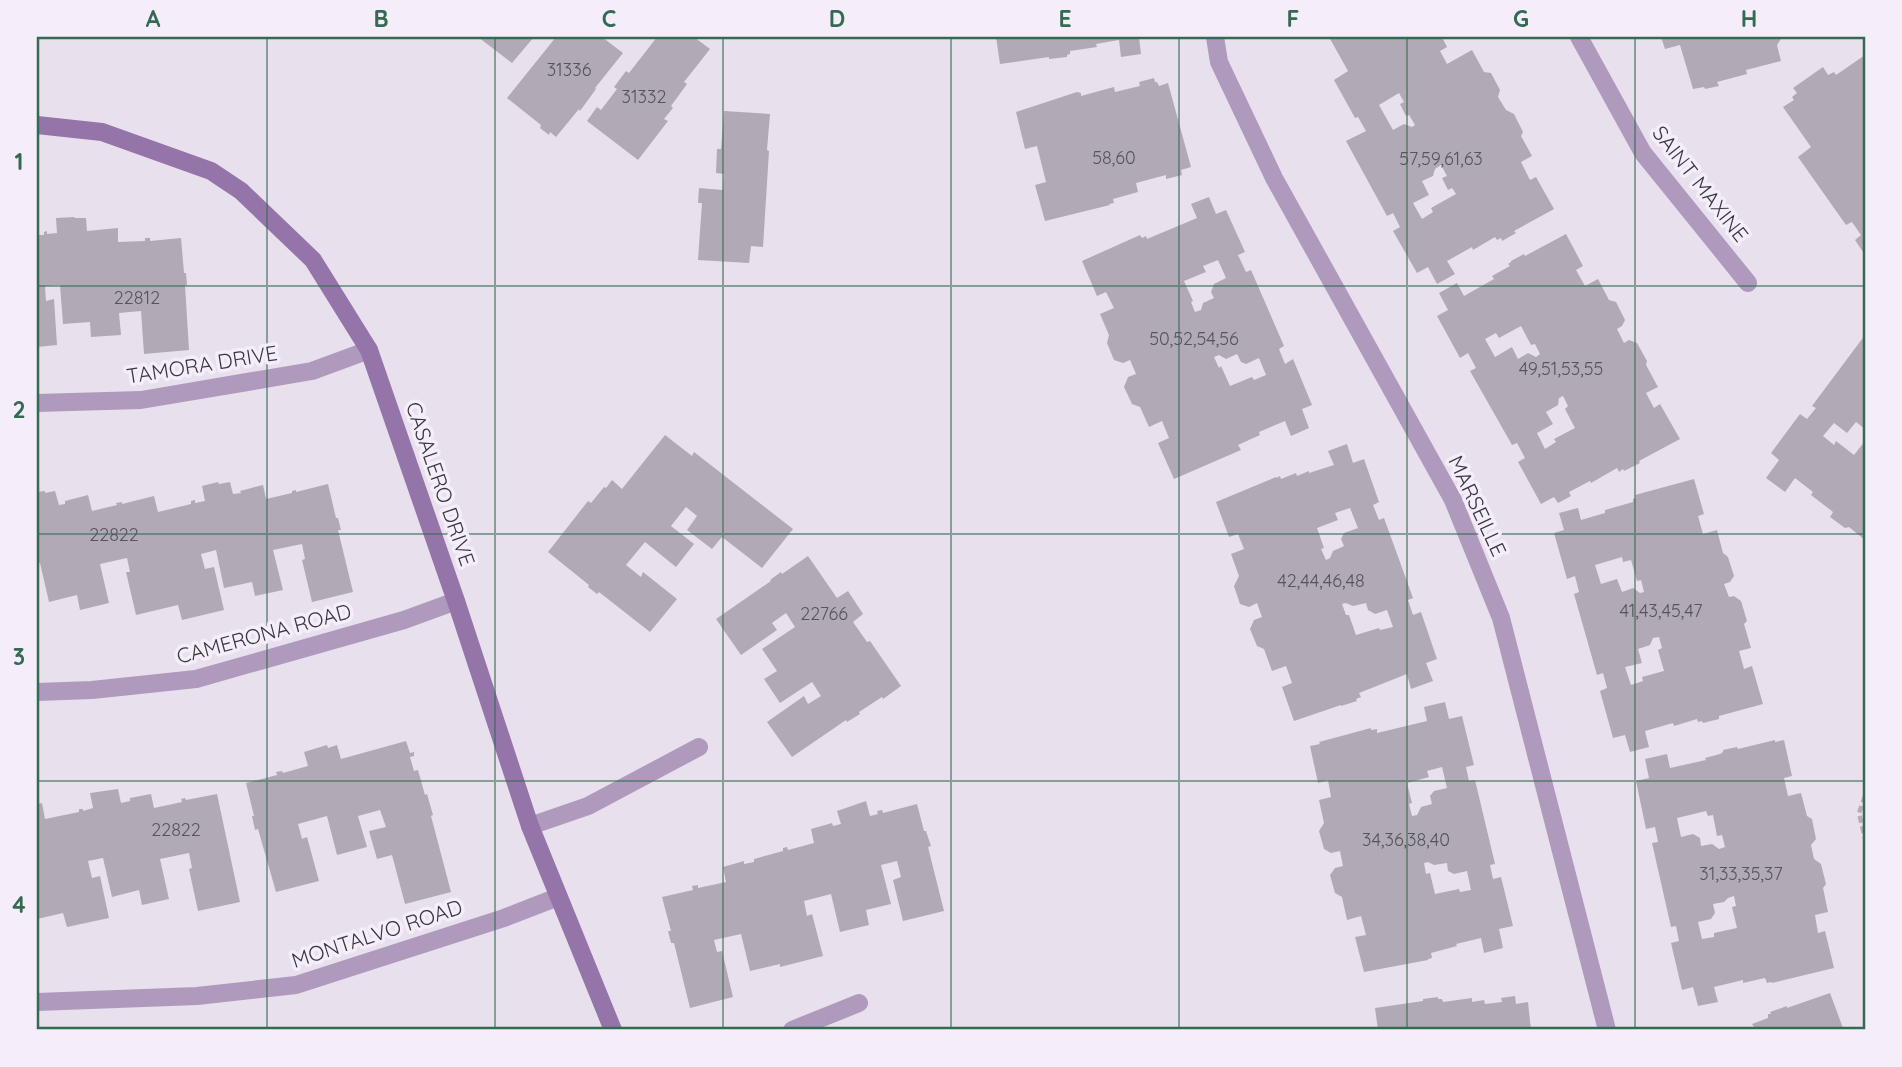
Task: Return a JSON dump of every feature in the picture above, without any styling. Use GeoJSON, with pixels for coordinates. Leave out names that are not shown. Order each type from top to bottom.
{"type":"FeatureCollection","features":[{"type":"Feature","properties":{"kind":"street","name":"MARSEILLE"},"geometry":{"type":"LineString","coordinates":[[1215,37],[1219,62],[1273,178],[1453,500],[1501,618],[1607,1030]]}},
{"type":"Feature","properties":{"kind":"street","name":"SAINT MAXINE"},"geometry":{"type":"LineString","coordinates":[[1579,37],[1643,153],[1748,283]]}},
{"type":"Feature","properties":{"kind":"street","name":"CASALERO DRIVE"},"geometry":{"type":"LineString","coordinates":[[37,125],[102,132],[211,171],[241,191],[313,260],[369,350],[530,826],[613,1030]]}},
{"type":"Feature","properties":{"kind":"street","name":"TAMORA DRIVE"},"geometry":{"type":"LineString","coordinates":[[37,403],[141,400],[312,371],[369,350]]}},
{"type":"Feature","properties":{"kind":"street","name":"CAMERONA ROAD"},"geometry":{"type":"LineString","coordinates":[[37,692],[92,690],[196,679],[404,620],[456,601]]}},
{"type":"Feature","properties":{"kind":"street"},"geometry":{"type":"LineString","coordinates":[[530,826],[588,806],[699,747]]}},
{"type":"Feature","properties":{"kind":"street","name":"MONTALVO ROAD"},"geometry":{"type":"LineString","coordinates":[[37,1002],[198,996],[296,985],[504,918],[558,897]]}},
{"type":"Feature","properties":{"kind":"street"},"geometry":{"type":"LineString","coordinates":[[792,1030],[859,1003]]}},
{"type":"Feature","properties":{"kind":"path"},"geometry":{"type":"LineString","coordinates":[[1865,796],[1859,813],[1865,838]]}},
{"type":"Feature","properties":{"kind":"building"},"geometry":{"type":"Polygon","coordinates":[[[478,37],[534,37],[512,63],[478,37]]]}},
{"type":"Feature","properties":{"kind":"building"},"geometry":{"type":"Polygon","coordinates":[[[556,37],[602,37],[623,53],[580,111],[579,109],[556,137],[540,128],[541,125],[507,98],[556,37]]]}},
{"type":"Feature","properties":{"kind":"building"},"geometry":{"type":"Polygon","coordinates":[[[657,37],[694,37],[710,49],[684,82],[687,84],[664,119],[668,121],[638,160],[587,121],[597,107],[601,110],[617,89],[614,87],[626,71],[629,73],[657,37]]]}},
{"type":"Feature","properties":{"kind":"building"},"geometry":{"type":"Polygon","coordinates":[[[996,37],[1139,37],[1141,54],[1121,57],[1119,40],[1070,51],[1067,57],[1000,64],[996,37]]]}},
{"type":"Feature","properties":{"kind":"building"},"geometry":{"type":"Polygon","coordinates":[[[1329,37],[1442,37],[1447,47],[1440,51],[1447,64],[1472,50],[1484,72],[1491,73],[1500,90],[1498,97],[1506,110],[1514,114],[1523,132],[1521,136],[1532,156],[1521,162],[1530,180],[1536,177],[1554,209],[1514,231],[1516,233],[1502,241],[1501,238],[1497,240],[1495,237],[1447,261],[1455,274],[1437,284],[1428,267],[1417,273],[1393,231],[1400,227],[1393,213],[1387,216],[1346,141],[1366,131],[1358,117],[1355,118],[1334,80],[1348,71],[1329,37]],[[1399,93],[1379,105],[1393,130],[1404,124],[1412,127],[1415,125],[1400,104],[1404,102],[1399,93]],[[1441,165],[1435,169],[1433,176],[1422,181],[1429,195],[1413,203],[1422,219],[1433,212],[1431,208],[1456,194],[1452,188],[1448,190],[1442,178],[1447,176],[1441,165]]]}},
{"type":"Feature","properties":{"kind":"building"},"geometry":{"type":"Polygon","coordinates":[[[1661,37],[1782,37],[1777,45],[1781,61],[1746,70],[1747,74],[1717,82],[1719,86],[1693,89],[1680,45],[1665,49],[1661,37]]]}},
{"type":"Feature","properties":{"kind":"building"},"geometry":{"type":"Polygon","coordinates":[[[1865,55],[1865,255],[1855,240],[1861,235],[1852,222],[1846,225],[1798,157],[1811,147],[1783,107],[1794,100],[1792,97],[1797,93],[1793,88],[1823,67],[1828,75],[1834,72],[1836,75],[1865,55]]]}},
{"type":"Feature","properties":{"kind":"building"},"geometry":{"type":"Polygon","coordinates":[[[1154,78],[1159,86],[1168,83],[1191,167],[1181,170],[1182,175],[1166,179],[1166,175],[1136,183],[1138,192],[1113,199],[1114,203],[1110,205],[1045,221],[1035,185],[1046,182],[1037,146],[1025,149],[1016,112],[1077,92],[1081,93],[1081,96],[1114,87],[1115,92],[1140,86],[1139,82],[1154,78]]]}},
{"type":"Feature","properties":{"kind":"building"},"geometry":{"type":"Polygon","coordinates":[[[724,111],[770,114],[763,247],[751,246],[749,263],[698,260],[702,203],[698,203],[699,188],[723,190],[724,174],[716,173],[724,111]]]}},
{"type":"Feature","properties":{"kind":"building"},"geometry":{"type":"Polygon","coordinates":[[[1209,197],[1216,214],[1226,210],[1245,252],[1238,255],[1246,272],[1251,270],[1284,346],[1279,349],[1285,364],[1293,359],[1312,405],[1302,409],[1309,428],[1291,436],[1285,421],[1238,445],[1241,450],[1174,479],[1158,443],[1169,438],[1162,421],[1149,427],[1140,407],[1132,404],[1124,387],[1128,377],[1136,374],[1130,360],[1123,363],[1114,360],[1107,343],[1109,335],[1100,314],[1114,308],[1106,292],[1097,296],[1082,261],[1140,235],[1142,238],[1146,236],[1147,239],[1197,218],[1191,204],[1209,197]],[[1218,260],[1203,266],[1206,272],[1184,281],[1195,312],[1201,310],[1203,303],[1214,298],[1211,292],[1214,284],[1226,278],[1218,260]],[[1237,354],[1226,359],[1219,355],[1214,357],[1230,386],[1252,377],[1254,380],[1266,375],[1259,358],[1246,364],[1241,362],[1237,354]]]}},
{"type":"Feature","properties":{"kind":"building"},"geometry":{"type":"Polygon","coordinates":[[[56,218],[86,218],[87,231],[118,228],[118,242],[145,241],[145,238],[150,238],[150,241],[181,238],[187,285],[189,350],[144,354],[141,311],[119,313],[121,335],[91,337],[90,322],[63,324],[60,285],[45,286],[46,301],[54,299],[57,345],[37,347],[37,235],[44,235],[47,231],[47,234],[57,233],[56,218]]]}},
{"type":"Feature","properties":{"kind":"building"},"geometry":{"type":"Polygon","coordinates":[[[1566,234],[1583,266],[1576,270],[1585,286],[1598,279],[1609,300],[1616,302],[1625,320],[1617,329],[1624,343],[1629,340],[1637,343],[1658,387],[1646,393],[1654,408],[1660,404],[1680,439],[1624,471],[1623,469],[1619,472],[1617,468],[1569,492],[1571,496],[1558,503],[1554,497],[1541,504],[1518,462],[1525,458],[1517,443],[1512,445],[1470,371],[1476,368],[1468,353],[1460,358],[1437,316],[1448,310],[1439,293],[1457,283],[1464,296],[1494,279],[1492,276],[1510,266],[1508,264],[1511,261],[1524,254],[1525,256],[1566,234]],[[1521,326],[1499,338],[1496,333],[1485,339],[1495,357],[1512,347],[1518,359],[1528,353],[1536,357],[1540,354],[1535,344],[1531,345],[1521,326]],[[1563,396],[1559,398],[1558,405],[1546,412],[1553,424],[1537,433],[1545,449],[1556,442],[1554,439],[1575,428],[1565,409],[1568,406],[1563,396]]]}},
{"type":"Feature","properties":{"kind":"building"},"geometry":{"type":"Polygon","coordinates":[[[1865,335],[1865,429],[1856,422],[1847,433],[1834,423],[1823,436],[1834,445],[1836,441],[1854,455],[1865,441],[1865,540],[1830,517],[1833,512],[1795,478],[1785,492],[1766,478],[1779,460],[1771,453],[1800,414],[1807,419],[1816,408],[1812,406],[1865,335]]]}},
{"type":"Feature","properties":{"kind":"building"},"geometry":{"type":"Polygon","coordinates":[[[665,435],[692,456],[694,452],[793,529],[762,568],[722,537],[712,549],[687,530],[697,516],[686,507],[671,526],[694,544],[676,567],[645,542],[626,565],[641,577],[643,572],[677,599],[650,632],[599,592],[597,594],[588,587],[589,585],[548,552],[588,501],[591,503],[612,480],[622,489],[665,435]]]}},
{"type":"Feature","properties":{"kind":"building"},"geometry":{"type":"Polygon","coordinates":[[[1347,444],[1353,463],[1364,459],[1379,502],[1373,505],[1379,520],[1384,518],[1413,598],[1408,600],[1413,615],[1421,612],[1437,659],[1426,663],[1433,681],[1411,689],[1407,674],[1359,693],[1361,697],[1356,699],[1357,701],[1294,721],[1282,687],[1292,683],[1286,666],[1272,671],[1264,649],[1257,646],[1250,629],[1254,620],[1262,617],[1257,603],[1249,607],[1240,604],[1234,586],[1239,576],[1231,554],[1244,549],[1238,534],[1229,537],[1216,502],[1276,477],[1280,476],[1281,479],[1296,473],[1297,476],[1334,465],[1328,451],[1347,444]],[[1350,508],[1335,513],[1338,520],[1317,528],[1326,560],[1333,551],[1344,546],[1341,539],[1344,533],[1358,528],[1350,508]],[[1366,603],[1353,606],[1342,604],[1356,635],[1393,627],[1387,610],[1375,614],[1368,610],[1366,603]]]}},
{"type":"Feature","properties":{"kind":"building"},"geometry":{"type":"Polygon","coordinates":[[[1694,479],[1704,514],[1698,516],[1703,534],[1717,530],[1723,553],[1728,557],[1734,576],[1730,582],[1724,584],[1729,597],[1734,596],[1741,601],[1751,648],[1739,651],[1744,669],[1752,666],[1763,704],[1703,723],[1697,719],[1645,731],[1649,747],[1630,752],[1625,735],[1613,738],[1600,691],[1607,688],[1603,673],[1597,675],[1574,594],[1579,592],[1575,576],[1567,579],[1554,533],[1564,530],[1559,513],[1578,508],[1581,520],[1633,502],[1635,495],[1694,479]],[[1622,557],[1595,565],[1601,584],[1617,579],[1622,592],[1633,588],[1640,593],[1644,592],[1641,580],[1637,581],[1631,560],[1623,562],[1622,557]],[[1659,637],[1653,638],[1650,645],[1638,649],[1642,663],[1625,667],[1631,685],[1643,681],[1642,677],[1664,671],[1658,650],[1662,648],[1659,637]]]}},
{"type":"Feature","properties":{"kind":"building"},"geometry":{"type":"Polygon","coordinates":[[[230,482],[233,494],[263,485],[266,499],[328,484],[341,530],[338,530],[353,592],[312,602],[302,560],[305,559],[302,544],[273,550],[283,590],[255,596],[252,582],[224,588],[216,550],[201,554],[205,569],[214,567],[224,610],[182,620],[178,605],[136,615],[126,572],[130,572],[127,558],[100,564],[109,603],[80,610],[77,595],[49,602],[40,563],[37,564],[37,492],[55,491],[59,505],[88,495],[92,511],[117,505],[116,503],[154,496],[158,512],[191,504],[191,501],[195,500],[195,503],[205,501],[202,486],[230,482]]]}},
{"type":"Feature","properties":{"kind":"building"},"geometry":{"type":"Polygon","coordinates":[[[808,556],[837,598],[848,591],[863,614],[853,622],[867,642],[870,641],[901,686],[792,757],[767,722],[804,696],[808,704],[821,696],[812,682],[780,703],[764,679],[777,671],[762,649],[795,627],[786,613],[772,623],[777,630],[741,655],[716,619],[808,556]]]}},
{"type":"Feature","properties":{"kind":"building"},"geometry":{"type":"Polygon","coordinates":[[[1445,702],[1449,719],[1462,716],[1474,765],[1466,767],[1469,781],[1475,780],[1495,864],[1490,865],[1493,879],[1501,877],[1513,926],[1499,929],[1503,948],[1484,953],[1481,938],[1431,953],[1432,958],[1428,960],[1364,972],[1355,937],[1366,935],[1361,916],[1347,920],[1342,897],[1335,893],[1330,875],[1335,868],[1343,866],[1340,851],[1331,853],[1324,849],[1319,831],[1324,823],[1319,800],[1331,797],[1328,780],[1318,783],[1310,746],[1371,728],[1377,729],[1377,733],[1427,721],[1424,707],[1445,702]],[[1442,767],[1427,771],[1429,777],[1407,783],[1412,816],[1417,815],[1421,807],[1432,804],[1430,796],[1434,791],[1447,788],[1442,767]],[[1424,863],[1426,874],[1430,873],[1435,894],[1459,889],[1460,892],[1471,890],[1467,871],[1454,874],[1448,871],[1447,863],[1434,865],[1424,863]]]}},
{"type":"Feature","properties":{"kind":"building"},"geometry":{"type":"Polygon","coordinates":[[[1784,740],[1792,776],[1784,778],[1788,796],[1801,793],[1807,816],[1812,819],[1816,839],[1811,845],[1814,859],[1821,864],[1828,912],[1815,915],[1818,933],[1825,931],[1834,968],[1772,983],[1767,983],[1765,978],[1714,987],[1718,1002],[1698,1006],[1693,987],[1682,990],[1671,943],[1679,941],[1676,926],[1671,927],[1652,843],[1658,842],[1655,827],[1646,829],[1636,781],[1649,778],[1645,759],[1667,754],[1670,768],[1706,760],[1705,758],[1720,754],[1723,750],[1784,740]],[[1706,811],[1677,818],[1681,837],[1693,834],[1700,838],[1701,846],[1712,844],[1719,849],[1725,847],[1722,835],[1717,836],[1713,815],[1708,816],[1706,811]],[[1734,896],[1713,904],[1715,913],[1711,919],[1698,922],[1702,939],[1714,937],[1714,933],[1737,928],[1732,907],[1736,906],[1734,896]]]}},
{"type":"Feature","properties":{"kind":"building"},"geometry":{"type":"Polygon","coordinates":[[[406,741],[410,753],[414,752],[414,756],[410,757],[414,771],[418,770],[425,795],[427,794],[451,892],[405,904],[392,855],[377,859],[369,831],[386,827],[380,810],[358,816],[367,847],[337,855],[327,816],[298,824],[302,839],[307,837],[319,881],[276,892],[258,829],[255,830],[246,783],[277,775],[276,772],[283,773],[308,766],[304,752],[327,745],[328,748],[337,745],[341,759],[406,741]]]}},
{"type":"Feature","properties":{"kind":"building"},"geometry":{"type":"Polygon","coordinates":[[[118,789],[121,803],[130,801],[130,798],[151,794],[154,808],[182,802],[181,799],[185,798],[186,800],[217,794],[240,902],[198,911],[189,869],[192,868],[189,853],[160,859],[169,899],[142,905],[139,890],[112,897],[103,858],[88,861],[92,878],[100,876],[109,918],[67,927],[63,913],[37,919],[37,804],[42,803],[45,819],[79,812],[79,809],[83,811],[93,808],[90,793],[118,789]]]}},
{"type":"Feature","properties":{"kind":"building"},"geometry":{"type":"Polygon","coordinates":[[[866,801],[870,816],[878,814],[877,811],[882,810],[883,813],[917,804],[931,846],[928,847],[944,911],[903,921],[893,880],[901,877],[897,861],[881,865],[891,904],[866,910],[869,925],[840,932],[831,894],[804,901],[807,916],[812,914],[823,956],[780,967],[780,964],[750,971],[741,934],[714,940],[717,952],[722,951],[733,997],[690,1008],[674,943],[671,943],[668,931],[671,931],[662,897],[693,890],[692,886],[698,885],[698,888],[726,882],[723,867],[744,861],[744,864],[754,862],[754,859],[783,851],[783,848],[787,847],[788,850],[814,843],[811,829],[832,823],[833,826],[841,824],[837,811],[866,801]]]}},
{"type":"Feature","properties":{"kind":"building"},"geometry":{"type":"Polygon","coordinates":[[[1830,993],[1843,1028],[1747,1030],[1754,1027],[1752,1024],[1768,1018],[1770,1012],[1830,993]]]}},
{"type":"Feature","properties":{"kind":"building"},"geometry":{"type":"Polygon","coordinates":[[[1515,996],[1516,1004],[1528,1002],[1531,1030],[1378,1030],[1375,1008],[1438,997],[1443,1002],[1472,998],[1472,1002],[1484,1000],[1485,1004],[1502,1002],[1501,998],[1515,996]]]}}]}
